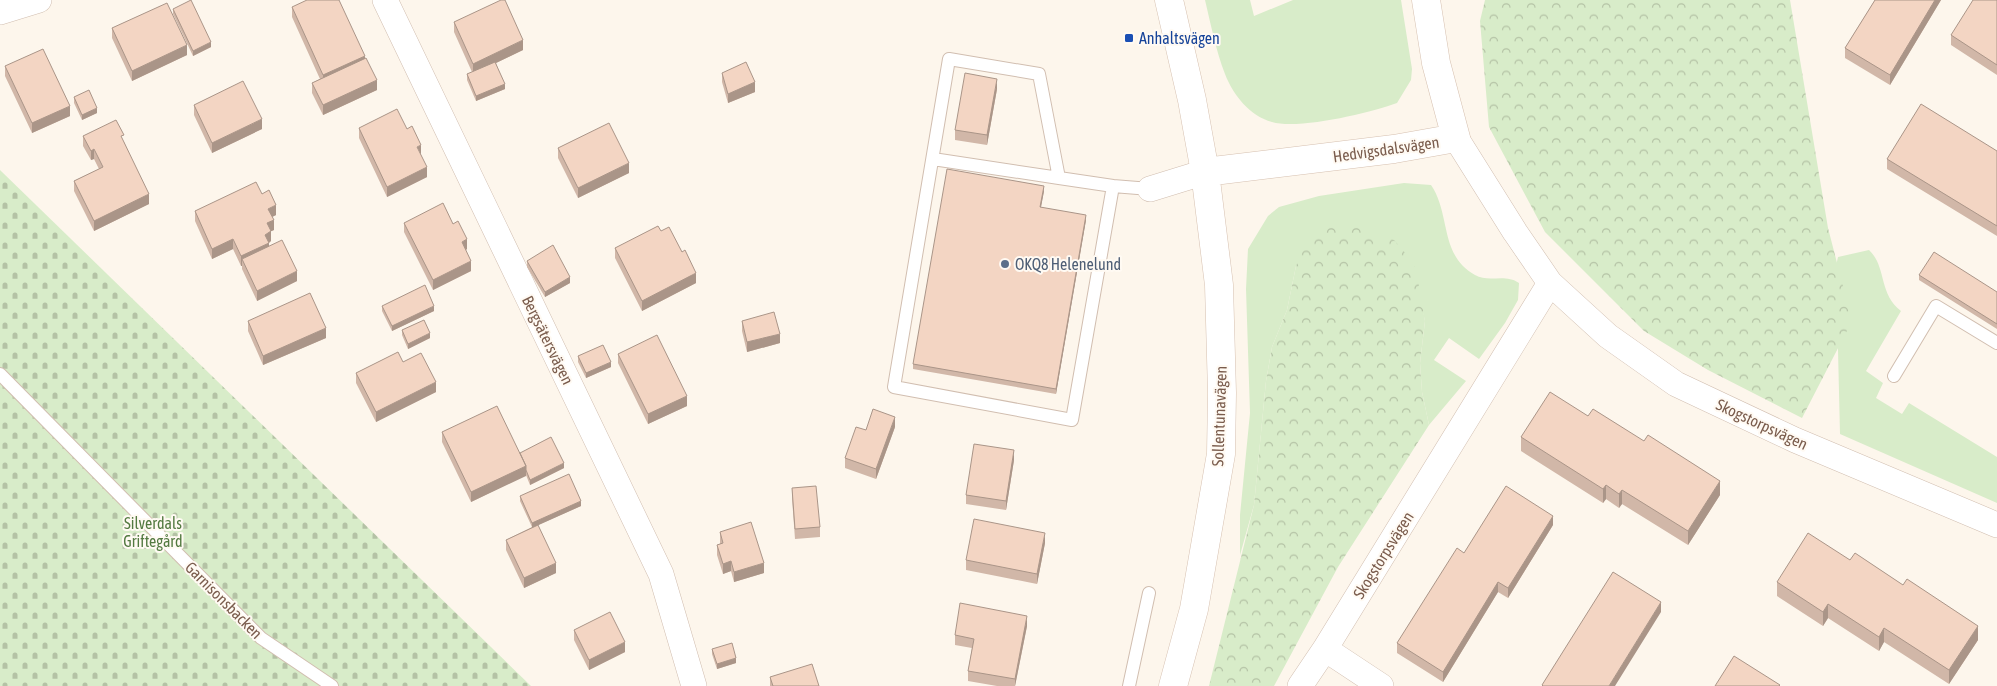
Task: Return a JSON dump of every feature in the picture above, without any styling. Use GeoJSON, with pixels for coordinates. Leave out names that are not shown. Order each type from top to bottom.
{"type":"FeatureCollection","features":[{"type":"Feature","properties":{"kind":"street"},"geometry":{"type":"LineString","coordinates":[[0,12],[39,0]]}},
{"type":"Feature","properties":{"kind":"street","name":"Bergsätersvägen"},"geometry":{"type":"LineString","coordinates":[[385,0],[661,574],[694,686]]}},
{"type":"Feature","properties":{"kind":"street","name":"Sollentunavägen"},"geometry":{"type":"LineString","coordinates":[[1169,0],[1192,100],[1205,172],[1219,284],[1222,392],[1221,454],[1194,609],[1173,686]]}},
{"type":"Feature","properties":{"kind":"street","name":"Hedvigsdalsvägen"},"geometry":{"type":"LineString","coordinates":[[1205,172],[1394,149],[1456,138],[1436,63],[1426,0]]}},
{"type":"Feature","properties":{"kind":"street","name":"Skogstorpsvägen"},"geometry":{"type":"LineString","coordinates":[[1456,138],[1514,232],[1550,283],[1608,336],[1676,384],[1795,440],[1997,525]]}},
{"type":"Feature","properties":{"kind":"street"},"geometry":{"type":"LineString","coordinates":[[1150,189],[1205,172]]}},
{"type":"Feature","properties":{"kind":"street","name":"Skogstorpsvägen"},"geometry":{"type":"LineString","coordinates":[[1300,686],[1325,649],[1550,283]]}},
{"type":"Feature","properties":{"kind":"street"},"geometry":{"type":"LineString","coordinates":[[1325,649],[1381,686]]}},
{"type":"Feature","properties":{"kind":"lane"},"geometry":{"type":"LineString","coordinates":[[1060,178],[1038,74],[950,59],[894,387],[1072,420],[1113,186]]}},
{"type":"Feature","properties":{"kind":"lane"},"geometry":{"type":"LineString","coordinates":[[933,159],[1113,186],[1150,189]]}},
{"type":"Feature","properties":{"kind":"lane"},"geometry":{"type":"LineString","coordinates":[[1894,376],[1936,306],[1997,344]]}},
{"type":"Feature","properties":{"kind":"lane","name":"Garnisonsbacken"},"geometry":{"type":"LineString","coordinates":[[0,374],[261,638],[332,686]]}},
{"type":"Feature","properties":{"kind":"lane"},"geometry":{"type":"LineString","coordinates":[[1129,686],[1149,593]]}},
{"type":"Feature","properties":{"kind":"green space"},"geometry":{"type":"Polygon","coordinates":[[[1205,0],[1250,0],[1254,16],[1293,0],[1401,0],[1412,69],[1411,80],[1397,103],[1370,111],[1299,124],[1284,124],[1264,119],[1243,104],[1228,82],[1219,56],[1205,0]]]}},
{"type":"Feature","properties":{"kind":"green space"},"geometry":{"type":"Polygon","coordinates":[[[1485,0],[1790,0],[1828,228],[1852,321],[1802,418],[1708,370],[1644,331],[1545,232],[1489,127],[1480,21],[1485,0]]]}},
{"type":"Feature","properties":{"kind":"green space","name":"Silverdals Griftegård"},"geometry":{"type":"Polygon","coordinates":[[[0,170],[531,686],[0,686],[0,170]]]}},
{"type":"Feature","properties":{"kind":"green space"},"geometry":{"type":"Polygon","coordinates":[[[1404,183],[1431,185],[1437,196],[1456,257],[1464,267],[1475,275],[1486,278],[1514,280],[1519,283],[1518,300],[1505,323],[1479,359],[1449,338],[1434,360],[1466,381],[1429,425],[1422,392],[1420,363],[1425,321],[1420,300],[1296,266],[1287,310],[1272,347],[1266,381],[1254,505],[1240,555],[1240,515],[1250,413],[1246,289],[1248,249],[1268,216],[1279,207],[1319,196],[1404,183]]]}},
{"type":"Feature","properties":{"kind":"green space"},"geometry":{"type":"Polygon","coordinates":[[[1333,225],[1364,228],[1394,240],[1416,269],[1425,321],[1420,363],[1422,392],[1429,425],[1338,567],[1274,686],[1209,686],[1254,505],[1266,381],[1272,347],[1287,310],[1296,266],[1308,238],[1333,225]]]}},
{"type":"Feature","properties":{"kind":"green space"},"geometry":{"type":"Polygon","coordinates":[[[1869,250],[1875,257],[1889,296],[1901,311],[1866,371],[1883,383],[1876,398],[1902,414],[1909,403],[1997,457],[1997,503],[1840,434],[1836,266],[1838,257],[1869,250]]]}},
{"type":"Feature","properties":{"kind":"building"},"geometry":{"type":"Polygon","coordinates":[[[191,0],[211,42],[193,51],[173,9],[191,0]]]}},
{"type":"Feature","properties":{"kind":"building"},"geometry":{"type":"Polygon","coordinates":[[[307,0],[339,0],[365,56],[323,75],[292,7],[307,0]]]}},
{"type":"Feature","properties":{"kind":"building"},"geometry":{"type":"Polygon","coordinates":[[[501,0],[505,0],[523,40],[473,64],[454,22],[501,0]]]}},
{"type":"Feature","properties":{"kind":"building"},"geometry":{"type":"Polygon","coordinates":[[[1875,0],[1935,0],[1890,75],[1845,48],[1875,0]]]}},
{"type":"Feature","properties":{"kind":"building"},"geometry":{"type":"Polygon","coordinates":[[[1973,0],[1997,0],[1997,65],[1951,35],[1973,0]]]}},
{"type":"Feature","properties":{"kind":"building"},"geometry":{"type":"Polygon","coordinates":[[[167,3],[187,45],[132,71],[112,28],[167,3]]]}},
{"type":"Feature","properties":{"kind":"building"},"geometry":{"type":"Polygon","coordinates":[[[43,49],[70,106],[32,123],[5,66],[43,49]]]}},
{"type":"Feature","properties":{"kind":"building"},"geometry":{"type":"Polygon","coordinates":[[[366,58],[377,80],[323,105],[312,83],[366,58]]]}},
{"type":"Feature","properties":{"kind":"building"},"geometry":{"type":"Polygon","coordinates":[[[495,62],[505,84],[476,96],[467,74],[495,62]]]}},
{"type":"Feature","properties":{"kind":"building"},"geometry":{"type":"Polygon","coordinates":[[[746,62],[755,82],[728,94],[722,73],[746,62]]]}},
{"type":"Feature","properties":{"kind":"building"},"geometry":{"type":"Polygon","coordinates":[[[965,73],[997,79],[987,135],[955,130],[965,73]]]}},
{"type":"Feature","properties":{"kind":"building"},"geometry":{"type":"Polygon","coordinates":[[[243,81],[262,119],[212,143],[194,105],[243,81]]]}},
{"type":"Feature","properties":{"kind":"building"},"geometry":{"type":"Polygon","coordinates":[[[89,90],[97,108],[82,115],[74,97],[89,90]]]}},
{"type":"Feature","properties":{"kind":"building"},"geometry":{"type":"Polygon","coordinates":[[[1921,104],[1997,151],[1997,226],[1887,159],[1921,104]]]}},
{"type":"Feature","properties":{"kind":"building"},"geometry":{"type":"Polygon","coordinates":[[[397,109],[407,129],[412,126],[421,145],[417,147],[427,167],[387,187],[359,128],[397,109]]]}},
{"type":"Feature","properties":{"kind":"building"},"geometry":{"type":"Polygon","coordinates":[[[116,120],[124,135],[121,136],[149,194],[94,221],[74,181],[103,167],[94,149],[91,151],[83,136],[116,120]]]}},
{"type":"Feature","properties":{"kind":"building"},"geometry":{"type":"Polygon","coordinates":[[[609,123],[629,163],[578,188],[558,148],[609,123]]]}},
{"type":"Feature","properties":{"kind":"building","name":"OKQ8 Helenelund"},"geometry":{"type":"Polygon","coordinates":[[[947,169],[1044,186],[1040,207],[1086,215],[1056,389],[913,364],[947,169]]]}},
{"type":"Feature","properties":{"kind":"building"},"geometry":{"type":"Polygon","coordinates":[[[256,182],[262,194],[269,190],[276,205],[268,209],[274,220],[267,223],[271,231],[265,235],[269,243],[241,256],[233,239],[212,249],[195,211],[256,182]]]}},
{"type":"Feature","properties":{"kind":"building"},"geometry":{"type":"Polygon","coordinates":[[[443,203],[453,224],[458,221],[467,239],[462,242],[471,261],[433,280],[404,223],[443,203]]]}},
{"type":"Feature","properties":{"kind":"building"},"geometry":{"type":"Polygon","coordinates":[[[658,226],[661,231],[669,227],[682,252],[685,250],[696,273],[642,301],[615,248],[658,226]]]}},
{"type":"Feature","properties":{"kind":"building"},"geometry":{"type":"Polygon","coordinates":[[[282,240],[297,271],[257,291],[242,259],[282,240]]]}},
{"type":"Feature","properties":{"kind":"building"},"geometry":{"type":"Polygon","coordinates":[[[553,245],[570,277],[545,292],[527,261],[553,245]]]}},
{"type":"Feature","properties":{"kind":"building"},"geometry":{"type":"Polygon","coordinates":[[[1934,252],[1997,292],[1997,324],[1919,275],[1934,252]]]}},
{"type":"Feature","properties":{"kind":"building"},"geometry":{"type":"Polygon","coordinates":[[[425,285],[434,306],[392,326],[382,306],[425,285]]]}},
{"type":"Feature","properties":{"kind":"building"},"geometry":{"type":"Polygon","coordinates":[[[310,293],[326,328],[263,356],[248,321],[310,293]]]}},
{"type":"Feature","properties":{"kind":"building"},"geometry":{"type":"Polygon","coordinates":[[[774,312],[780,334],[747,342],[742,321],[774,312]]]}},
{"type":"Feature","properties":{"kind":"building"},"geometry":{"type":"Polygon","coordinates":[[[424,320],[430,333],[408,344],[402,330],[424,320]]]}},
{"type":"Feature","properties":{"kind":"building"},"geometry":{"type":"Polygon","coordinates":[[[657,335],[687,396],[648,414],[618,354],[657,335]]]}},
{"type":"Feature","properties":{"kind":"building"},"geometry":{"type":"Polygon","coordinates":[[[603,345],[611,362],[586,373],[578,356],[603,345]]]}},
{"type":"Feature","properties":{"kind":"building"},"geometry":{"type":"Polygon","coordinates":[[[398,352],[403,362],[421,353],[436,382],[376,412],[356,373],[398,352]]]}},
{"type":"Feature","properties":{"kind":"building"},"geometry":{"type":"Polygon","coordinates":[[[1550,392],[1588,416],[1593,409],[1644,441],[1648,435],[1720,481],[1688,531],[1622,490],[1619,494],[1606,485],[1603,489],[1521,437],[1550,392]]]}},
{"type":"Feature","properties":{"kind":"building"},"geometry":{"type":"Polygon","coordinates":[[[497,406],[526,466],[471,492],[442,432],[497,406]]]}},
{"type":"Feature","properties":{"kind":"building"},"geometry":{"type":"Polygon","coordinates":[[[873,409],[895,417],[876,469],[845,458],[856,427],[866,430],[873,409]]]}},
{"type":"Feature","properties":{"kind":"building"},"geometry":{"type":"Polygon","coordinates":[[[551,437],[564,463],[530,480],[520,453],[551,437]]]}},
{"type":"Feature","properties":{"kind":"building"},"geometry":{"type":"Polygon","coordinates":[[[974,444],[1014,450],[1006,501],[966,495],[974,444]]]}},
{"type":"Feature","properties":{"kind":"building"},"geometry":{"type":"Polygon","coordinates":[[[569,474],[581,501],[532,523],[520,496],[569,474]]]}},
{"type":"Feature","properties":{"kind":"building"},"geometry":{"type":"Polygon","coordinates":[[[816,486],[820,527],[795,529],[792,488],[816,486]]]}},
{"type":"Feature","properties":{"kind":"building"},"geometry":{"type":"Polygon","coordinates":[[[1506,486],[1553,516],[1508,588],[1498,582],[1443,672],[1397,643],[1457,548],[1464,553],[1506,486]]]}},
{"type":"Feature","properties":{"kind":"building"},"geometry":{"type":"Polygon","coordinates":[[[974,519],[1045,533],[1037,574],[966,560],[974,519]]]}},
{"type":"Feature","properties":{"kind":"building"},"geometry":{"type":"Polygon","coordinates":[[[751,522],[764,563],[734,572],[731,561],[723,564],[717,545],[723,543],[720,532],[751,522]]]}},
{"type":"Feature","properties":{"kind":"building"},"geometry":{"type":"Polygon","coordinates":[[[538,525],[556,563],[524,578],[506,540],[538,525]]]}},
{"type":"Feature","properties":{"kind":"building"},"geometry":{"type":"Polygon","coordinates":[[[1808,533],[1850,560],[1855,553],[1903,585],[1907,579],[1978,626],[1949,670],[1884,628],[1879,637],[1828,604],[1823,612],[1777,582],[1808,533]]]}},
{"type":"Feature","properties":{"kind":"building"},"geometry":{"type":"Polygon","coordinates":[[[1613,572],[1661,602],[1609,686],[1543,686],[1542,685],[1613,572]]]}},
{"type":"Feature","properties":{"kind":"building"},"geometry":{"type":"Polygon","coordinates":[[[960,603],[1027,616],[1015,679],[968,671],[974,639],[955,635],[960,603]]]}},
{"type":"Feature","properties":{"kind":"building"},"geometry":{"type":"Polygon","coordinates":[[[610,612],[625,642],[589,660],[574,630],[610,612]]]}},
{"type":"Feature","properties":{"kind":"building"},"geometry":{"type":"Polygon","coordinates":[[[732,643],[736,658],[717,664],[712,649],[732,643]]]}},
{"type":"Feature","properties":{"kind":"building"},"geometry":{"type":"Polygon","coordinates":[[[1734,656],[1780,685],[1715,686],[1734,656]]]}},
{"type":"Feature","properties":{"kind":"building"},"geometry":{"type":"Polygon","coordinates":[[[812,664],[819,686],[773,686],[770,677],[812,664]]]}},
{"type":"Feature","properties":{"kind":"place","name":"Anhaltsvägen"},"geometry":{"type":"Point","coordinates":[1129,38]}},
{"type":"Feature","properties":{"kind":"place","name":"OKQ8 Helenelund"},"geometry":{"type":"Point","coordinates":[1005,264]}}]}
